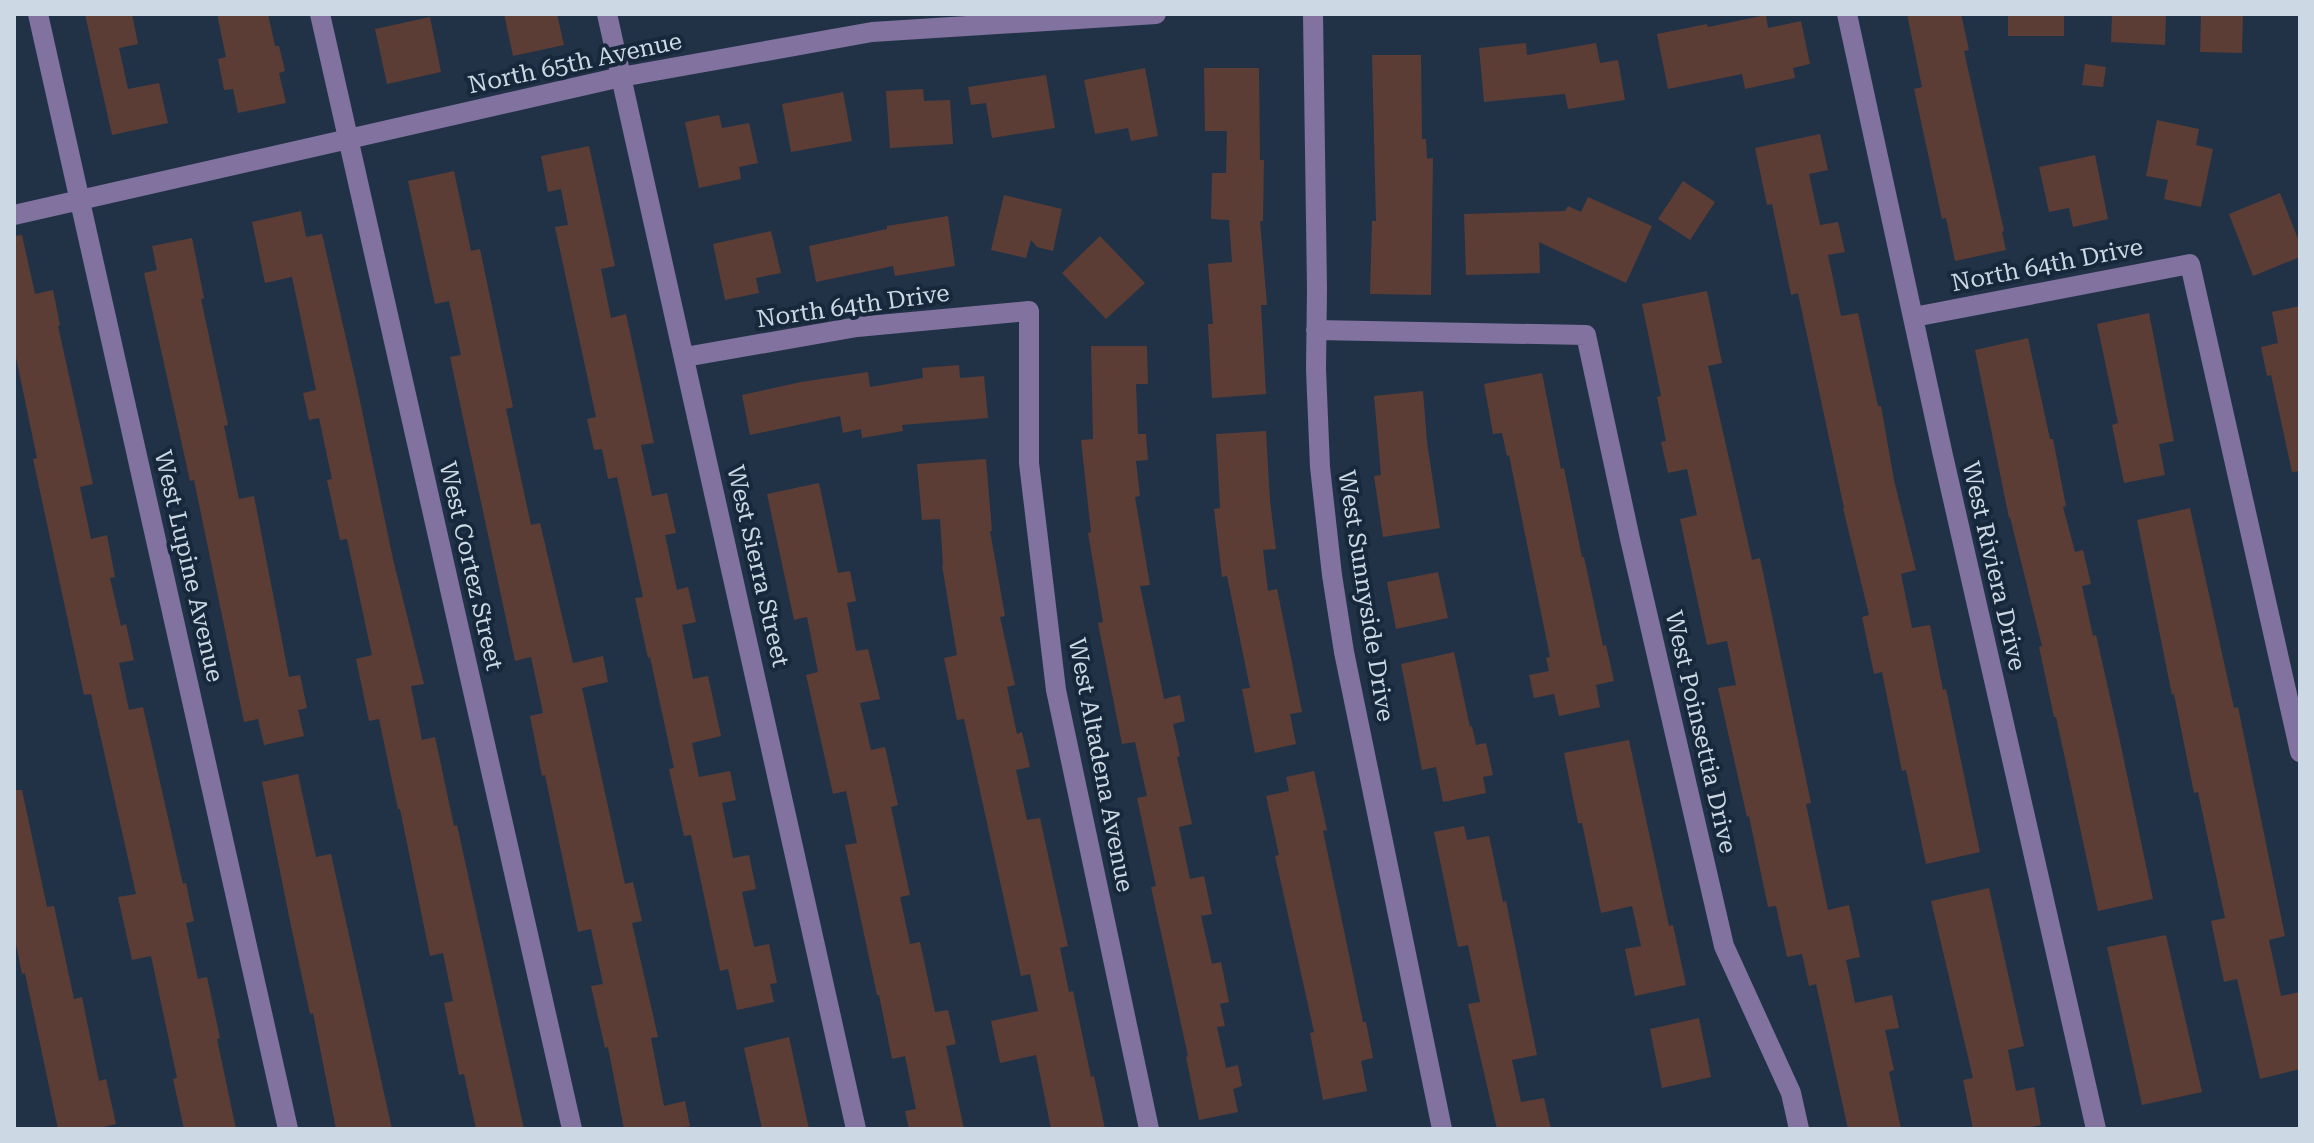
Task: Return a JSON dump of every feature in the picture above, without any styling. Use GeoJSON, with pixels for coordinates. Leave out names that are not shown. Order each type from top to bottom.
{"type":"FeatureCollection","features":[{"type":"Feature","properties":{"kind":"street","name":"West Lupine Avenue"},"geometry":{"type":"LineString","coordinates":[[38,14],[288,1129]]}},
{"type":"Feature","properties":{"kind":"street","name":"West Cortez Street"},"geometry":{"type":"LineString","coordinates":[[320,14],[572,1129]]}},
{"type":"Feature","properties":{"kind":"street","name":"West Sierra Street"},"geometry":{"type":"LineString","coordinates":[[607,14],[856,1129]]}},
{"type":"Feature","properties":{"kind":"street","name":"North 65th Avenue"},"geometry":{"type":"LineString","coordinates":[[14,215],[872,23],[1156,14]]}},
{"type":"Feature","properties":{"kind":"street","name":"West Sunnyside Drive"},"geometry":{"type":"LineString","coordinates":[[1313,14],[1320,467],[1332,575],[1344,652],[1442,1129]]}},
{"type":"Feature","properties":{"kind":"street","name":"West Riviera Drive"},"geometry":{"type":"LineString","coordinates":[[1847,14],[1942,451],[2096,1129]]}},
{"type":"Feature","properties":{"kind":"street","name":"North 64th Drive"},"geometry":{"type":"LineString","coordinates":[[1914,317],[2190,264],[2300,752]]}},
{"type":"Feature","properties":{"kind":"street","name":"North 64th Drive"},"geometry":{"type":"LineString","coordinates":[[685,357],[857,327],[1029,311]]}},
{"type":"Feature","properties":{"kind":"street","name":"West Altadena Avenue"},"geometry":{"type":"LineString","coordinates":[[1029,311],[1029,463],[1056,690],[1149,1129]]}},
{"type":"Feature","properties":{"kind":"street","name":"West Poinsettia Drive"},"geometry":{"type":"LineString","coordinates":[[1316,330],[1586,335],[1724,946],[1791,1093],[1799,1129]]}},
{"type":"Feature","properties":{"kind":"building"},"geometry":{"type":"Polygon","coordinates":[[[85,14],[132,14],[138,44],[119,48],[128,89],[159,83],[168,123],[112,135],[85,14]]]}},
{"type":"Feature","properties":{"kind":"building"},"geometry":{"type":"Polygon","coordinates":[[[217,14],[268,14],[275,46],[279,46],[285,71],[279,73],[286,103],[238,113],[233,89],[224,90],[218,59],[226,57],[217,14]]]}},
{"type":"Feature","properties":{"kind":"building"},"geometry":{"type":"Polygon","coordinates":[[[504,14],[557,14],[564,45],[513,56],[504,14]]]}},
{"type":"Feature","properties":{"kind":"building"},"geometry":{"type":"Polygon","coordinates":[[[1907,14],[1961,14],[1969,50],[1964,51],[2006,250],[1955,261],[1946,218],[1942,219],[1914,89],[1922,87],[1907,14]]]}},
{"type":"Feature","properties":{"kind":"building"},"geometry":{"type":"Polygon","coordinates":[[[2008,14],[2064,14],[2064,36],[2008,36],[2008,14]]]}},
{"type":"Feature","properties":{"kind":"building"},"geometry":{"type":"Polygon","coordinates":[[[2112,14],[2166,14],[2165,45],[2111,42],[2112,14]]]}},
{"type":"Feature","properties":{"kind":"building"},"geometry":{"type":"Polygon","coordinates":[[[2201,14],[2243,14],[2242,53],[2200,52],[2201,14]]]}},
{"type":"Feature","properties":{"kind":"building"},"geometry":{"type":"Polygon","coordinates":[[[1766,15],[1768,28],[1801,21],[1810,64],[1793,68],[1795,78],[1745,89],[1742,74],[1668,89],[1657,34],[1766,15]]]}},
{"type":"Feature","properties":{"kind":"building"},"geometry":{"type":"Polygon","coordinates":[[[430,17],[441,72],[387,84],[375,29],[430,17]]]}},
{"type":"Feature","properties":{"kind":"building"},"geometry":{"type":"Polygon","coordinates":[[[1526,43],[1527,55],[1596,43],[1600,63],[1618,60],[1625,100],[1568,109],[1565,94],[1484,102],[1479,48],[1526,43]]]}},
{"type":"Feature","properties":{"kind":"building"},"geometry":{"type":"Polygon","coordinates":[[[1372,55],[1421,55],[1422,139],[1426,139],[1427,159],[1433,158],[1431,295],[1370,294],[1372,221],[1376,221],[1372,55]]]}},
{"type":"Feature","properties":{"kind":"building"},"geometry":{"type":"Polygon","coordinates":[[[2085,64],[2106,67],[2103,87],[2082,85],[2085,64]]]}},
{"type":"Feature","properties":{"kind":"building"},"geometry":{"type":"Polygon","coordinates":[[[1145,68],[1158,136],[1131,141],[1128,128],[1095,134],[1084,80],[1145,68]]]}},
{"type":"Feature","properties":{"kind":"building"},"geometry":{"type":"Polygon","coordinates":[[[1204,68],[1259,68],[1260,160],[1264,160],[1263,221],[1260,221],[1267,305],[1261,305],[1266,394],[1212,398],[1208,324],[1213,324],[1208,264],[1232,262],[1229,220],[1211,219],[1212,173],[1226,173],[1227,131],[1205,131],[1204,68]]]}},
{"type":"Feature","properties":{"kind":"building"},"geometry":{"type":"Polygon","coordinates":[[[1046,75],[1055,128],[992,138],[986,103],[971,105],[968,87],[1046,75]]]}},
{"type":"Feature","properties":{"kind":"building"},"geometry":{"type":"Polygon","coordinates":[[[923,89],[924,101],[950,100],[953,144],[890,148],[886,91],[923,89]]]}},
{"type":"Feature","properties":{"kind":"building"},"geometry":{"type":"Polygon","coordinates":[[[843,92],[852,141],[791,152],[782,104],[843,92]]]}},
{"type":"Feature","properties":{"kind":"building"},"geometry":{"type":"Polygon","coordinates":[[[719,115],[722,128],[749,123],[758,163],[739,167],[741,179],[699,188],[685,122],[719,115]]]}},
{"type":"Feature","properties":{"kind":"building"},"geometry":{"type":"Polygon","coordinates":[[[2157,120],[2199,129],[2196,145],[2213,149],[2201,207],[2164,199],[2168,180],[2146,176],[2157,120]]]}},
{"type":"Feature","properties":{"kind":"building"},"geometry":{"type":"Polygon","coordinates":[[[1820,134],[1828,170],[1809,174],[1820,225],[1838,222],[1845,252],[1828,255],[1841,316],[1858,313],[1916,570],[1901,574],[1912,628],[1930,625],[1980,852],[1926,864],[1906,770],[1902,771],[1882,672],[1874,674],[1862,617],[1869,615],[1798,293],[1791,295],[1772,204],[1767,205],[1755,148],[1820,134]]]}},
{"type":"Feature","properties":{"kind":"building"},"geometry":{"type":"Polygon","coordinates":[[[589,146],[615,266],[601,269],[611,318],[626,314],[654,443],[641,445],[652,496],[667,493],[676,533],[665,535],[677,590],[688,587],[696,622],[682,625],[693,679],[708,676],[721,736],[692,743],[699,777],[730,771],[736,800],[722,803],[733,858],[749,855],[756,889],[742,892],[754,947],[769,944],[777,983],[770,984],[774,1002],[737,1010],[728,969],[720,971],[691,835],[684,836],[669,769],[674,768],[635,598],[643,597],[617,477],[608,479],[602,449],[594,450],[587,419],[596,417],[555,227],[568,225],[561,189],[548,192],[541,156],[589,146]]]}},
{"type":"Feature","properties":{"kind":"building"},"geometry":{"type":"Polygon","coordinates":[[[2095,155],[2108,219],[2073,227],[2069,208],[2049,212],[2039,167],[2095,155]]]}},
{"type":"Feature","properties":{"kind":"building"},"geometry":{"type":"Polygon","coordinates":[[[454,171],[471,251],[480,249],[513,407],[506,409],[531,525],[540,523],[573,663],[603,656],[608,682],[582,688],[625,884],[633,882],[642,921],[632,923],[658,1037],[651,1038],[664,1106],[685,1101],[690,1126],[677,1129],[624,1129],[608,1047],[605,1048],[591,986],[603,984],[591,929],[578,932],[530,716],[543,713],[531,657],[515,661],[450,357],[461,355],[449,301],[435,304],[408,181],[454,171]]]}},
{"type":"Feature","properties":{"kind":"building"},"geometry":{"type":"Polygon","coordinates":[[[1683,181],[1715,202],[1690,240],[1658,219],[1683,181]]]}},
{"type":"Feature","properties":{"kind":"building"},"geometry":{"type":"Polygon","coordinates":[[[2280,193],[2300,244],[2300,257],[2253,276],[2229,214],[2280,193]]]}},
{"type":"Feature","properties":{"kind":"building"},"geometry":{"type":"Polygon","coordinates":[[[1004,195],[1062,209],[1053,251],[1037,247],[1031,240],[1026,258],[991,250],[1004,195]]]}},
{"type":"Feature","properties":{"kind":"building"},"geometry":{"type":"Polygon","coordinates":[[[1588,197],[1652,226],[1626,283],[1539,242],[1540,273],[1466,275],[1464,214],[1565,211],[1568,206],[1581,212],[1588,197]]]}},
{"type":"Feature","properties":{"kind":"building"},"geometry":{"type":"Polygon","coordinates":[[[301,211],[306,237],[322,234],[393,559],[424,684],[411,686],[422,740],[435,737],[524,1129],[476,1129],[464,1074],[459,1075],[444,1003],[453,1001],[443,953],[430,956],[379,719],[369,721],[356,659],[372,655],[347,539],[340,540],[327,480],[332,479],[319,418],[309,420],[303,393],[316,390],[292,277],[265,283],[252,222],[301,211]]]}},
{"type":"Feature","properties":{"kind":"building"},"geometry":{"type":"Polygon","coordinates":[[[948,216],[955,266],[895,276],[893,266],[816,282],[809,246],[887,229],[887,226],[948,216]]]}},
{"type":"Feature","properties":{"kind":"building"},"geometry":{"type":"Polygon","coordinates":[[[771,231],[781,273],[756,278],[759,293],[725,300],[713,244],[771,231]]]}},
{"type":"Feature","properties":{"kind":"building"},"geometry":{"type":"Polygon","coordinates":[[[22,235],[35,294],[53,290],[93,484],[80,487],[91,539],[107,535],[115,577],[110,578],[121,626],[126,624],[134,660],[119,663],[129,710],[143,707],[194,921],[186,923],[198,979],[207,977],[236,1129],[184,1129],[173,1079],[177,1078],[151,956],[132,960],[118,897],[136,894],[91,694],[84,695],[33,459],[37,458],[14,348],[14,236],[22,235]]]}},
{"type":"Feature","properties":{"kind":"building"},"geometry":{"type":"Polygon","coordinates":[[[1100,236],[1145,283],[1106,319],[1062,273],[1100,236]]]}},
{"type":"Feature","properties":{"kind":"building"},"geometry":{"type":"Polygon","coordinates":[[[192,238],[239,499],[254,496],[289,677],[300,675],[307,708],[298,710],[304,736],[264,745],[258,719],[244,722],[194,480],[190,481],[144,273],[157,270],[152,246],[192,238]]]}},
{"type":"Feature","properties":{"kind":"building"},"geometry":{"type":"Polygon","coordinates":[[[1707,291],[1722,363],[1708,366],[1752,560],[1760,558],[1811,803],[1806,804],[1828,910],[1849,905],[1860,957],[1846,960],[1855,1003],[1892,995],[1899,1028],[1885,1030],[1894,1070],[1889,1072],[1901,1129],[1848,1129],[1816,984],[1809,986],[1802,954],[1787,957],[1776,906],[1768,907],[1718,688],[1736,685],[1727,641],[1707,645],[1680,519],[1697,515],[1687,469],[1668,473],[1661,442],[1666,441],[1657,397],[1661,396],[1642,304],[1707,291]]]}},
{"type":"Feature","properties":{"kind":"building"},"geometry":{"type":"Polygon","coordinates":[[[2300,306],[2300,471],[2292,472],[2271,375],[2267,376],[2261,347],[2278,343],[2272,312],[2300,306]]]}},
{"type":"Feature","properties":{"kind":"building"},"geometry":{"type":"Polygon","coordinates":[[[2149,313],[2174,441],[2159,444],[2165,475],[2124,483],[2112,425],[2118,423],[2097,324],[2149,313]]]}},
{"type":"Feature","properties":{"kind":"building"},"geometry":{"type":"Polygon","coordinates":[[[2028,338],[2050,439],[2053,439],[2066,506],[2063,507],[2075,552],[2083,550],[2091,584],[2082,586],[2093,636],[2096,635],[2153,899],[2098,911],[2039,647],[2042,646],[2009,518],[1975,350],[2028,338]]]}},
{"type":"Feature","properties":{"kind":"building"},"geometry":{"type":"Polygon","coordinates":[[[1091,346],[1147,346],[1148,384],[1136,384],[1138,434],[1146,434],[1148,460],[1136,461],[1140,496],[1135,497],[1150,585],[1140,586],[1164,699],[1180,695],[1185,721],[1173,724],[1192,824],[1179,827],[1190,879],[1204,876],[1212,914],[1201,916],[1212,964],[1221,962],[1229,1002],[1220,1004],[1225,1026],[1217,1027],[1226,1068],[1238,1065],[1242,1086],[1233,1089],[1238,1112],[1199,1120],[1151,887],[1156,886],[1137,798],[1147,796],[1135,742],[1122,744],[1098,623],[1103,622],[1088,533],[1091,532],[1081,440],[1093,439],[1091,346]]]}},
{"type":"Feature","properties":{"kind":"building"},"geometry":{"type":"Polygon","coordinates":[[[959,365],[960,378],[984,376],[988,418],[902,425],[903,431],[862,438],[861,429],[843,433],[840,416],[750,435],[742,395],[868,372],[870,387],[923,378],[922,368],[959,365]]]}},
{"type":"Feature","properties":{"kind":"building"},"geometry":{"type":"Polygon","coordinates":[[[1542,373],[1561,469],[1564,468],[1582,557],[1614,681],[1596,685],[1600,707],[1559,716],[1554,694],[1534,698],[1529,675],[1549,671],[1546,658],[1550,657],[1509,455],[1502,433],[1493,434],[1484,384],[1542,373]]]}},
{"type":"Feature","properties":{"kind":"building"},"geometry":{"type":"Polygon","coordinates":[[[1423,391],[1440,528],[1383,537],[1374,476],[1381,475],[1374,396],[1423,391]]]}},
{"type":"Feature","properties":{"kind":"building"},"geometry":{"type":"Polygon","coordinates":[[[1266,431],[1276,549],[1263,550],[1268,591],[1277,589],[1302,712],[1290,714],[1296,744],[1255,753],[1242,689],[1250,688],[1227,576],[1222,577],[1214,509],[1220,508],[1216,434],[1266,431]]]}},
{"type":"Feature","properties":{"kind":"building"},"geometry":{"type":"Polygon","coordinates":[[[986,459],[990,531],[1005,616],[1000,617],[1015,685],[1007,687],[1017,734],[1022,732],[1030,767],[1016,770],[1027,820],[1040,818],[1068,946],[1060,948],[1069,992],[1073,991],[1105,1129],[1051,1129],[1036,1055],[1000,1063],[991,1021],[1038,1011],[1030,974],[1021,976],[964,719],[957,720],[944,658],[957,655],[942,565],[940,519],[922,520],[917,464],[986,459]]]}},
{"type":"Feature","properties":{"kind":"building"},"geometry":{"type":"Polygon","coordinates":[[[819,483],[838,573],[850,571],[856,601],[847,603],[856,651],[868,649],[880,699],[860,703],[871,750],[885,747],[898,805],[891,807],[910,895],[900,897],[910,944],[920,942],[935,1012],[948,1010],[956,1044],[946,1046],[964,1129],[909,1129],[905,1111],[916,1109],[905,1056],[892,1059],[877,995],[845,845],[857,843],[846,791],[833,794],[806,675],[818,672],[807,617],[794,620],[767,494],[819,483]]]}},
{"type":"Feature","properties":{"kind":"building"},"geometry":{"type":"Polygon","coordinates":[[[2190,508],[2234,708],[2238,707],[2285,936],[2269,940],[2281,996],[2300,992],[2300,1069],[2260,1079],[2237,979],[2224,982],[2211,921],[2225,918],[2198,792],[2194,793],[2172,695],[2137,520],[2190,508]]]}},
{"type":"Feature","properties":{"kind":"building"},"geometry":{"type":"Polygon","coordinates":[[[1438,572],[1448,618],[1396,629],[1387,582],[1438,572]]]}},
{"type":"Feature","properties":{"kind":"building"},"geometry":{"type":"Polygon","coordinates":[[[1454,652],[1470,727],[1476,745],[1486,743],[1493,775],[1483,777],[1486,793],[1443,802],[1436,767],[1422,770],[1401,664],[1454,652]]]}},
{"type":"Feature","properties":{"kind":"building"},"geometry":{"type":"Polygon","coordinates":[[[1629,740],[1669,926],[1673,925],[1686,985],[1635,996],[1625,949],[1641,946],[1632,906],[1601,913],[1564,753],[1629,740]]]}},
{"type":"Feature","properties":{"kind":"building"},"geometry":{"type":"Polygon","coordinates":[[[1314,771],[1327,830],[1323,831],[1373,1058],[1361,1061],[1367,1091],[1323,1100],[1310,1033],[1314,1032],[1275,856],[1279,855],[1266,796],[1289,791],[1286,777],[1314,771]]]}},
{"type":"Feature","properties":{"kind":"building"},"geometry":{"type":"Polygon","coordinates":[[[298,774],[316,857],[331,854],[392,1129],[336,1129],[262,782],[298,774]]]}},
{"type":"Feature","properties":{"kind":"building"},"geometry":{"type":"Polygon","coordinates":[[[14,790],[22,790],[47,907],[54,906],[74,999],[82,997],[99,1081],[106,1079],[116,1124],[94,1129],[58,1129],[14,934],[14,790]]]}},
{"type":"Feature","properties":{"kind":"building"},"geometry":{"type":"Polygon","coordinates":[[[1464,826],[1467,840],[1489,836],[1503,902],[1506,901],[1537,1055],[1512,1060],[1521,1102],[1544,1098],[1551,1129],[1497,1129],[1468,1004],[1480,1002],[1468,945],[1458,947],[1434,832],[1464,826]]]}},
{"type":"Feature","properties":{"kind":"building"},"geometry":{"type":"Polygon","coordinates":[[[1989,888],[2024,1046],[2008,1050],[2016,1091],[2034,1087],[2041,1125],[2021,1129],[1973,1129],[1963,1080],[1973,1078],[1931,901],[1989,888]]]}},
{"type":"Feature","properties":{"kind":"building"},"geometry":{"type":"Polygon","coordinates":[[[2166,935],[2202,1092],[2142,1105],[2107,947],[2166,935]]]}},
{"type":"Feature","properties":{"kind":"building"},"geometry":{"type":"Polygon","coordinates":[[[1699,1018],[1711,1077],[1662,1088],[1650,1029],[1699,1018]]]}},
{"type":"Feature","properties":{"kind":"building"},"geometry":{"type":"Polygon","coordinates":[[[789,1037],[809,1129],[762,1129],[744,1048],[789,1037]]]}}]}
